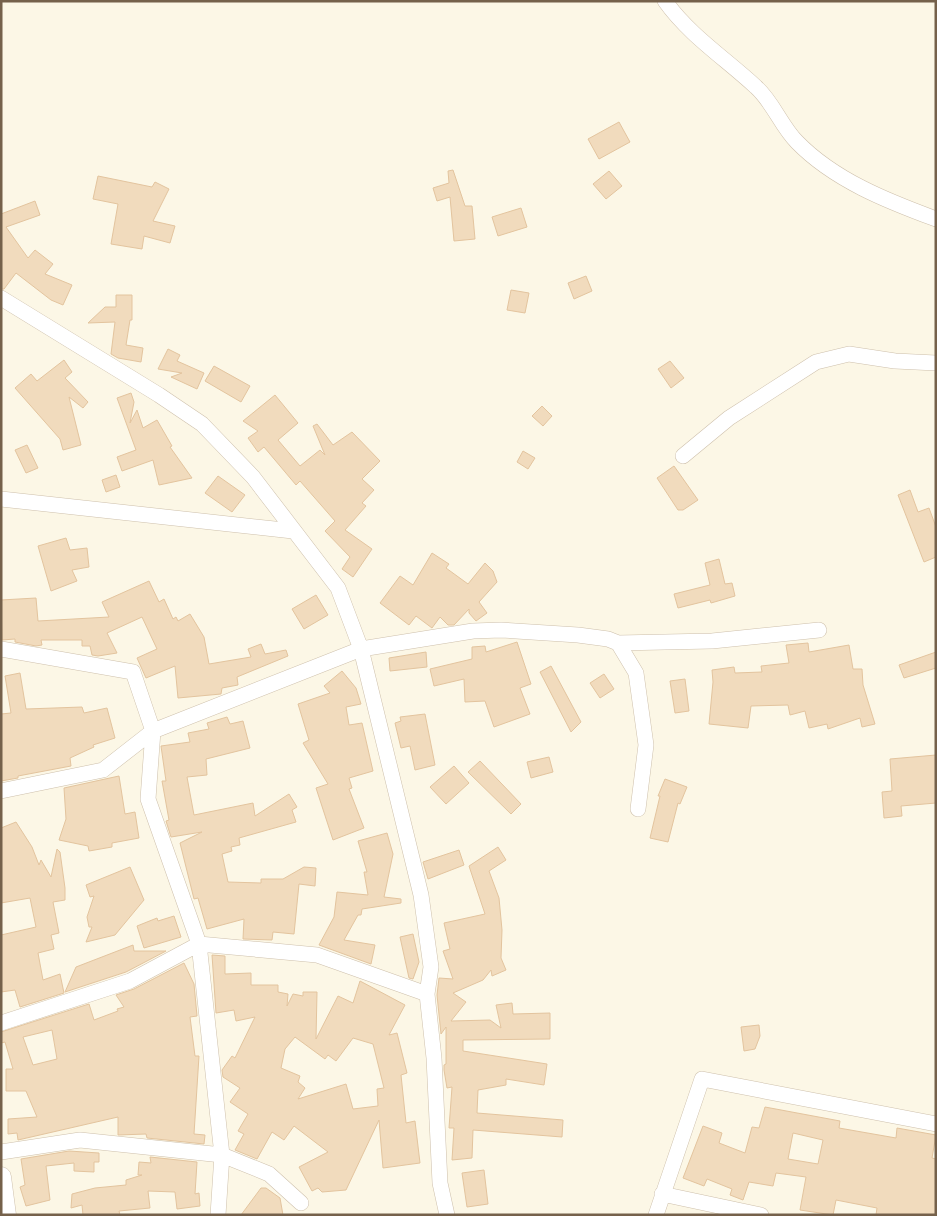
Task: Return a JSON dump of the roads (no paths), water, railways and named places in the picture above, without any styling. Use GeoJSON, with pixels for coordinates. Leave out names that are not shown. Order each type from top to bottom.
{"type":"FeatureCollection","features":[{"type":"Feature","properties":{"kind":"street"},"geometry":{"type":"LineString","coordinates":[[665,1],[678,20],[759,89],[796,141],[825,166],[890,202],[936,219]]}},
{"type":"Feature","properties":{"kind":"street"},"geometry":{"type":"LineString","coordinates":[[1,298],[160,394],[202,424],[253,477],[338,588],[361,649],[421,895],[431,967],[428,994],[434,1058],[440,1183],[447,1215]]}},
{"type":"Feature","properties":{"kind":"street"},"geometry":{"type":"LineString","coordinates":[[683,456],[729,418],[816,362],[849,354],[895,361],[936,363]]}},
{"type":"Feature","properties":{"kind":"street"},"geometry":{"type":"LineString","coordinates":[[1,499],[293,531]]}},
{"type":"Feature","properties":{"kind":"street"},"geometry":{"type":"LineString","coordinates":[[1,791],[103,770],[153,731],[361,649],[473,631],[501,630],[578,635],[608,639],[618,643],[712,641],[819,630]]}},
{"type":"Feature","properties":{"kind":"street"},"geometry":{"type":"LineString","coordinates":[[618,643],[636,673],[646,745],[638,809]]}},
{"type":"Feature","properties":{"kind":"street"},"geometry":{"type":"LineString","coordinates":[[1,650],[133,672],[153,731],[148,799],[199,944],[222,1155],[218,1215]]}},
{"type":"Feature","properties":{"kind":"street"},"geometry":{"type":"LineString","coordinates":[[1,1023],[130,981],[199,944],[317,955],[428,994]]}},
{"type":"Feature","properties":{"kind":"street"},"geometry":{"type":"LineString","coordinates":[[656,1215],[702,1079],[936,1124]]}},
{"type":"Feature","properties":{"kind":"street"},"geometry":{"type":"LineString","coordinates":[[1,1152],[80,1140],[222,1155],[269,1174],[301,1203]]}},
{"type":"Feature","properties":{"kind":"street"},"geometry":{"type":"LineString","coordinates":[[1,1177],[6,1215]]}},
{"type":"Feature","properties":{"kind":"street"},"geometry":{"type":"LineString","coordinates":[[662,1194],[761,1215]]}}]}
